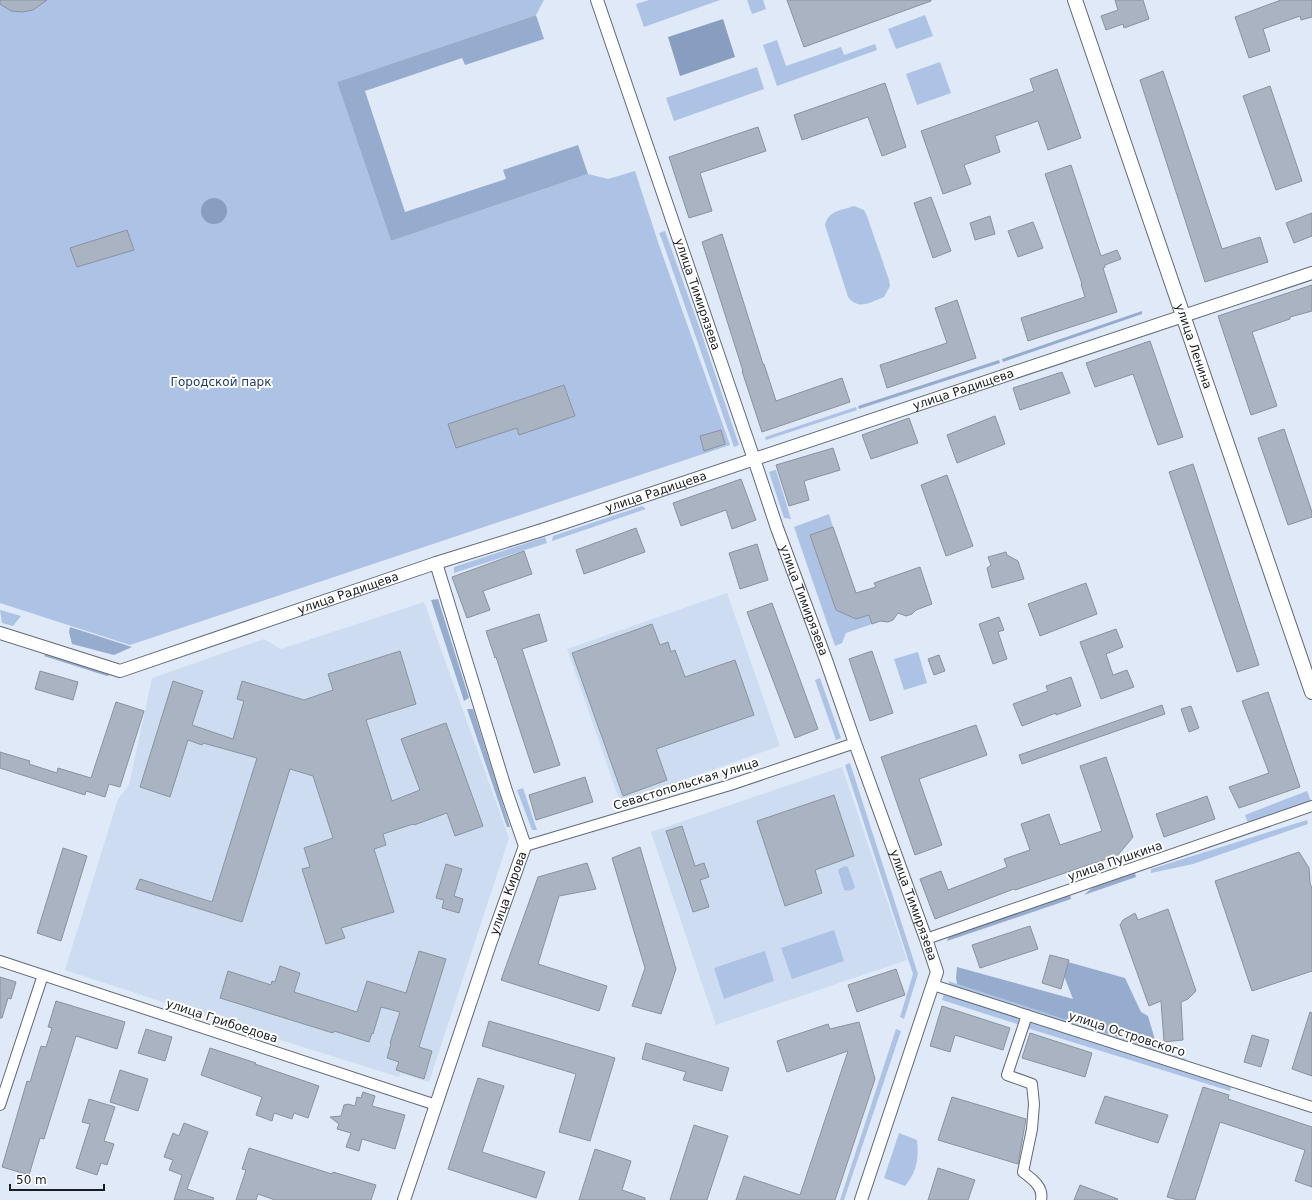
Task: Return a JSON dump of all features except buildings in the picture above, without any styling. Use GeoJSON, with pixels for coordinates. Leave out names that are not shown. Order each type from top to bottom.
{"type":"FeatureCollection","features":[{"type":"Feature","properties":{"kind":"main road","name":"улица Ленина"},"geometry":{"type":"LineString","coordinates":[[1075,0],[1312,692]]}},
{"type":"Feature","properties":{"kind":"street","name":"улица Тимирязева"},"geometry":{"type":"LineString","coordinates":[[597,0],[777,528],[826,660],[937,972],[861,1200]]}},
{"type":"Feature","properties":{"kind":"street","name":"улица Радищева"},"geometry":{"type":"LineString","coordinates":[[0,633],[120,671],[436,563],[549,528],[1312,273]]}},
{"type":"Feature","properties":{"kind":"street","name":"улица Кирова"},"geometry":{"type":"LineString","coordinates":[[404,1200],[490,944],[525,846],[506,791],[436,563]]}},
{"type":"Feature","properties":{"kind":"street","name":"Севастопольская улица"},"geometry":{"type":"LineString","coordinates":[[525,846],[730,785],[855,743]]}},
{"type":"Feature","properties":{"kind":"street","name":"улица Пушкина"},"geometry":{"type":"LineString","coordinates":[[926,939],[1312,806]]}},
{"type":"Feature","properties":{"kind":"street","name":"улица Грибоедова"},"geometry":{"type":"LineString","coordinates":[[0,961],[436,1105]]}},
{"type":"Feature","properties":{"kind":"street"},"geometry":{"type":"LineString","coordinates":[[0,1105],[43,975]]}},
{"type":"Feature","properties":{"kind":"street","name":"улица Островского"},"geometry":{"type":"LineString","coordinates":[[933,985],[1312,1107]]}},
{"type":"Feature","properties":{"kind":"street"},"geometry":{"type":"LineString","coordinates":[[1027,1015],[1007,1075],[1032,1084],[1034,1104],[1032,1129],[1023,1172],[1037,1183],[1042,1196],[1041,1200]]}},
{"type":"Feature","properties":{"kind":"shaded area"},"geometry":{"type":"Polygon","coordinates":[[[536,15],[544,39],[465,65],[462,58],[365,91],[405,212],[506,179],[503,170],[578,145],[588,174],[391,241],[337,82],[536,15]]]}},
{"type":"Feature","properties":{"kind":"shaded area"},"geometry":{"type":"Polygon","coordinates":[[[723,19],[735,57],[680,76],[668,37],[723,19]]]}},
{"type":"Feature","properties":{"kind":"shaded area"},"geometry":{"type":"Polygon","coordinates":[[[214,198],[223,202],[227,211],[223,220],[214,224],[205,220],[201,211],[205,202],[214,198]]]}},
{"type":"Feature","properties":{"kind":"shaded area"},"geometry":{"type":"Polygon","coordinates":[[[1142,311],[1142,314],[1003,362],[1002,359],[1142,311]]]}},
{"type":"Feature","properties":{"kind":"shaded area"},"geometry":{"type":"Polygon","coordinates":[[[999,360],[1000,363],[859,409],[858,406],[999,360]]]}},
{"type":"Feature","properties":{"kind":"shaded area"},"geometry":{"type":"Polygon","coordinates":[[[727,593],[780,746],[620,802],[567,649],[727,593]]]}},
{"type":"Feature","properties":{"kind":"shaded area"},"geometry":{"type":"Polygon","coordinates":[[[438,599],[469,698],[464,701],[431,600],[438,599]]]}},
{"type":"Feature","properties":{"kind":"shaded area"},"geometry":{"type":"Polygon","coordinates":[[[424,602],[509,838],[429,1082],[400,1073],[399,1077],[248,1030],[65,970],[118,799],[129,785],[152,678],[264,639],[281,649],[424,602]]]}},
{"type":"Feature","properties":{"kind":"shaded area"},"geometry":{"type":"Polygon","coordinates":[[[70,627],[132,647],[114,655],[72,644],[69,632],[70,627]]]}},
{"type":"Feature","properties":{"kind":"shaded area"},"geometry":{"type":"Polygon","coordinates":[[[51,649],[120,671],[107,676],[44,656],[51,649]]]}},
{"type":"Feature","properties":{"kind":"shaded area"},"geometry":{"type":"Polygon","coordinates":[[[467,709],[473,709],[510,827],[507,827],[467,709]]]}},
{"type":"Feature","properties":{"kind":"shaded area"},"geometry":{"type":"Polygon","coordinates":[[[842,767],[907,960],[716,1025],[651,832],[842,767]]]}},
{"type":"Feature","properties":{"kind":"shaded area"},"geometry":{"type":"Polygon","coordinates":[[[1135,873],[1136,877],[1084,895],[1093,887],[1135,873]]]}},
{"type":"Feature","properties":{"kind":"shaded area"},"geometry":{"type":"Polygon","coordinates":[[[1070,893],[1071,899],[947,941],[949,935],[1070,893]]]}},
{"type":"Feature","properties":{"kind":"shaded area"},"geometry":{"type":"Polygon","coordinates":[[[1068,962],[1125,978],[1141,1012],[1148,1016],[1158,1050],[957,984],[957,967],[1073,999],[1064,976],[1068,962]]]}},
{"type":"Feature","properties":{"kind":"green space","name":"Городской парк"},"geometry":{"type":"Polygon","coordinates":[[[0,0],[544,0],[536,15],[337,82],[391,241],[588,174],[608,179],[635,171],[658,242],[730,445],[130,645],[0,603],[0,0]]]}},
{"type":"Feature","properties":{"kind":"green space"},"geometry":{"type":"Polygon","coordinates":[[[649,0],[720,0],[644,27],[636,4],[649,0]]]}},
{"type":"Feature","properties":{"kind":"green space"},"geometry":{"type":"Polygon","coordinates":[[[747,0],[763,0],[766,9],[752,14],[747,0]]]}},
{"type":"Feature","properties":{"kind":"green space"},"geometry":{"type":"Polygon","coordinates":[[[925,15],[933,36],[896,49],[888,29],[925,15]]]}},
{"type":"Feature","properties":{"kind":"green space"},"geometry":{"type":"Polygon","coordinates":[[[777,40],[786,66],[841,47],[844,55],[875,44],[877,50],[777,86],[763,45],[777,40]]]}},
{"type":"Feature","properties":{"kind":"green space"},"geometry":{"type":"Polygon","coordinates":[[[940,62],[951,93],[917,105],[906,74],[940,62]]]}},
{"type":"Feature","properties":{"kind":"green space"},"geometry":{"type":"Polygon","coordinates":[[[757,67],[764,89],[674,121],[666,98],[757,67]]]}},
{"type":"Feature","properties":{"kind":"green space"},"geometry":{"type":"Polygon","coordinates":[[[854,206],[864,210],[867,216],[890,286],[884,297],[865,304],[856,304],[848,297],[825,225],[829,216],[832,214],[854,206]]]}},
{"type":"Feature","properties":{"kind":"green space"},"geometry":{"type":"Polygon","coordinates":[[[665,231],[739,445],[734,447],[659,233],[665,231]]]}},
{"type":"Feature","properties":{"kind":"green space"},"geometry":{"type":"Polygon","coordinates":[[[856,407],[857,410],[766,440],[765,437],[856,407]]]}},
{"type":"Feature","properties":{"kind":"green space"},"geometry":{"type":"Polygon","coordinates":[[[776,470],[791,519],[784,518],[769,472],[776,470]]]}},
{"type":"Feature","properties":{"kind":"green space"},"geometry":{"type":"Polygon","coordinates":[[[642,506],[646,509],[552,541],[553,536],[642,506]]]}},
{"type":"Feature","properties":{"kind":"green space"},"geometry":{"type":"Polygon","coordinates":[[[829,514],[833,527],[810,535],[836,610],[856,619],[869,615],[872,624],[846,633],[842,643],[835,646],[794,527],[829,514]]]}},
{"type":"Feature","properties":{"kind":"green space"},"geometry":{"type":"Polygon","coordinates":[[[545,537],[547,543],[454,573],[454,567],[545,537]]]}},
{"type":"Feature","properties":{"kind":"green space"},"geometry":{"type":"Polygon","coordinates":[[[0,610],[21,616],[13,626],[2,623],[0,610]]]}},
{"type":"Feature","properties":{"kind":"green space"},"geometry":{"type":"Polygon","coordinates":[[[918,652],[927,683],[904,690],[894,659],[918,652]]]}},
{"type":"Feature","properties":{"kind":"green space"},"geometry":{"type":"Polygon","coordinates":[[[820,678],[841,738],[836,740],[815,680],[820,678]]]}},
{"type":"Feature","properties":{"kind":"green space"},"geometry":{"type":"Polygon","coordinates":[[[850,763],[918,974],[904,1019],[900,1017],[913,974],[845,765],[850,763]]]}},
{"type":"Feature","properties":{"kind":"green space"},"geometry":{"type":"Polygon","coordinates":[[[523,788],[537,830],[532,830],[517,790],[523,788]]]}},
{"type":"Feature","properties":{"kind":"green space"},"geometry":{"type":"Polygon","coordinates":[[[1307,791],[1311,801],[1248,823],[1245,815],[1307,791]]]}},
{"type":"Feature","properties":{"kind":"green space"},"geometry":{"type":"Polygon","coordinates":[[[1307,820],[1308,824],[1193,864],[1151,873],[1151,869],[1307,820]]]}},
{"type":"Feature","properties":{"kind":"green space"},"geometry":{"type":"Polygon","coordinates":[[[845,866],[848,867],[855,887],[847,891],[844,890],[838,870],[845,866]]]}},
{"type":"Feature","properties":{"kind":"green space"},"geometry":{"type":"Polygon","coordinates":[[[834,930],[844,961],[792,979],[781,948],[834,930]]]}},
{"type":"Feature","properties":{"kind":"green space"},"geometry":{"type":"Polygon","coordinates":[[[765,951],[774,981],[724,999],[714,968],[765,951]]]}},
{"type":"Feature","properties":{"kind":"green space"},"geometry":{"type":"Polygon","coordinates":[[[948,981],[1186,1059],[1185,1066],[951,987],[948,981]]]}},
{"type":"Feature","properties":{"kind":"green space"},"geometry":{"type":"Polygon","coordinates":[[[944,993],[1022,1018],[1020,1025],[942,1000],[944,993]]]}},
{"type":"Feature","properties":{"kind":"green space"},"geometry":{"type":"Polygon","coordinates":[[[1030,1021],[1232,1085],[1230,1091],[1027,1028],[1030,1021]]]}},
{"type":"Feature","properties":{"kind":"green space"},"geometry":{"type":"Polygon","coordinates":[[[896,1029],[901,1031],[844,1200],[840,1200],[896,1029]]]}},
{"type":"Feature","properties":{"kind":"green space"},"geometry":{"type":"Polygon","coordinates":[[[899,1133],[917,1140],[918,1153],[915,1170],[905,1186],[884,1178],[899,1133]]]}}]}
